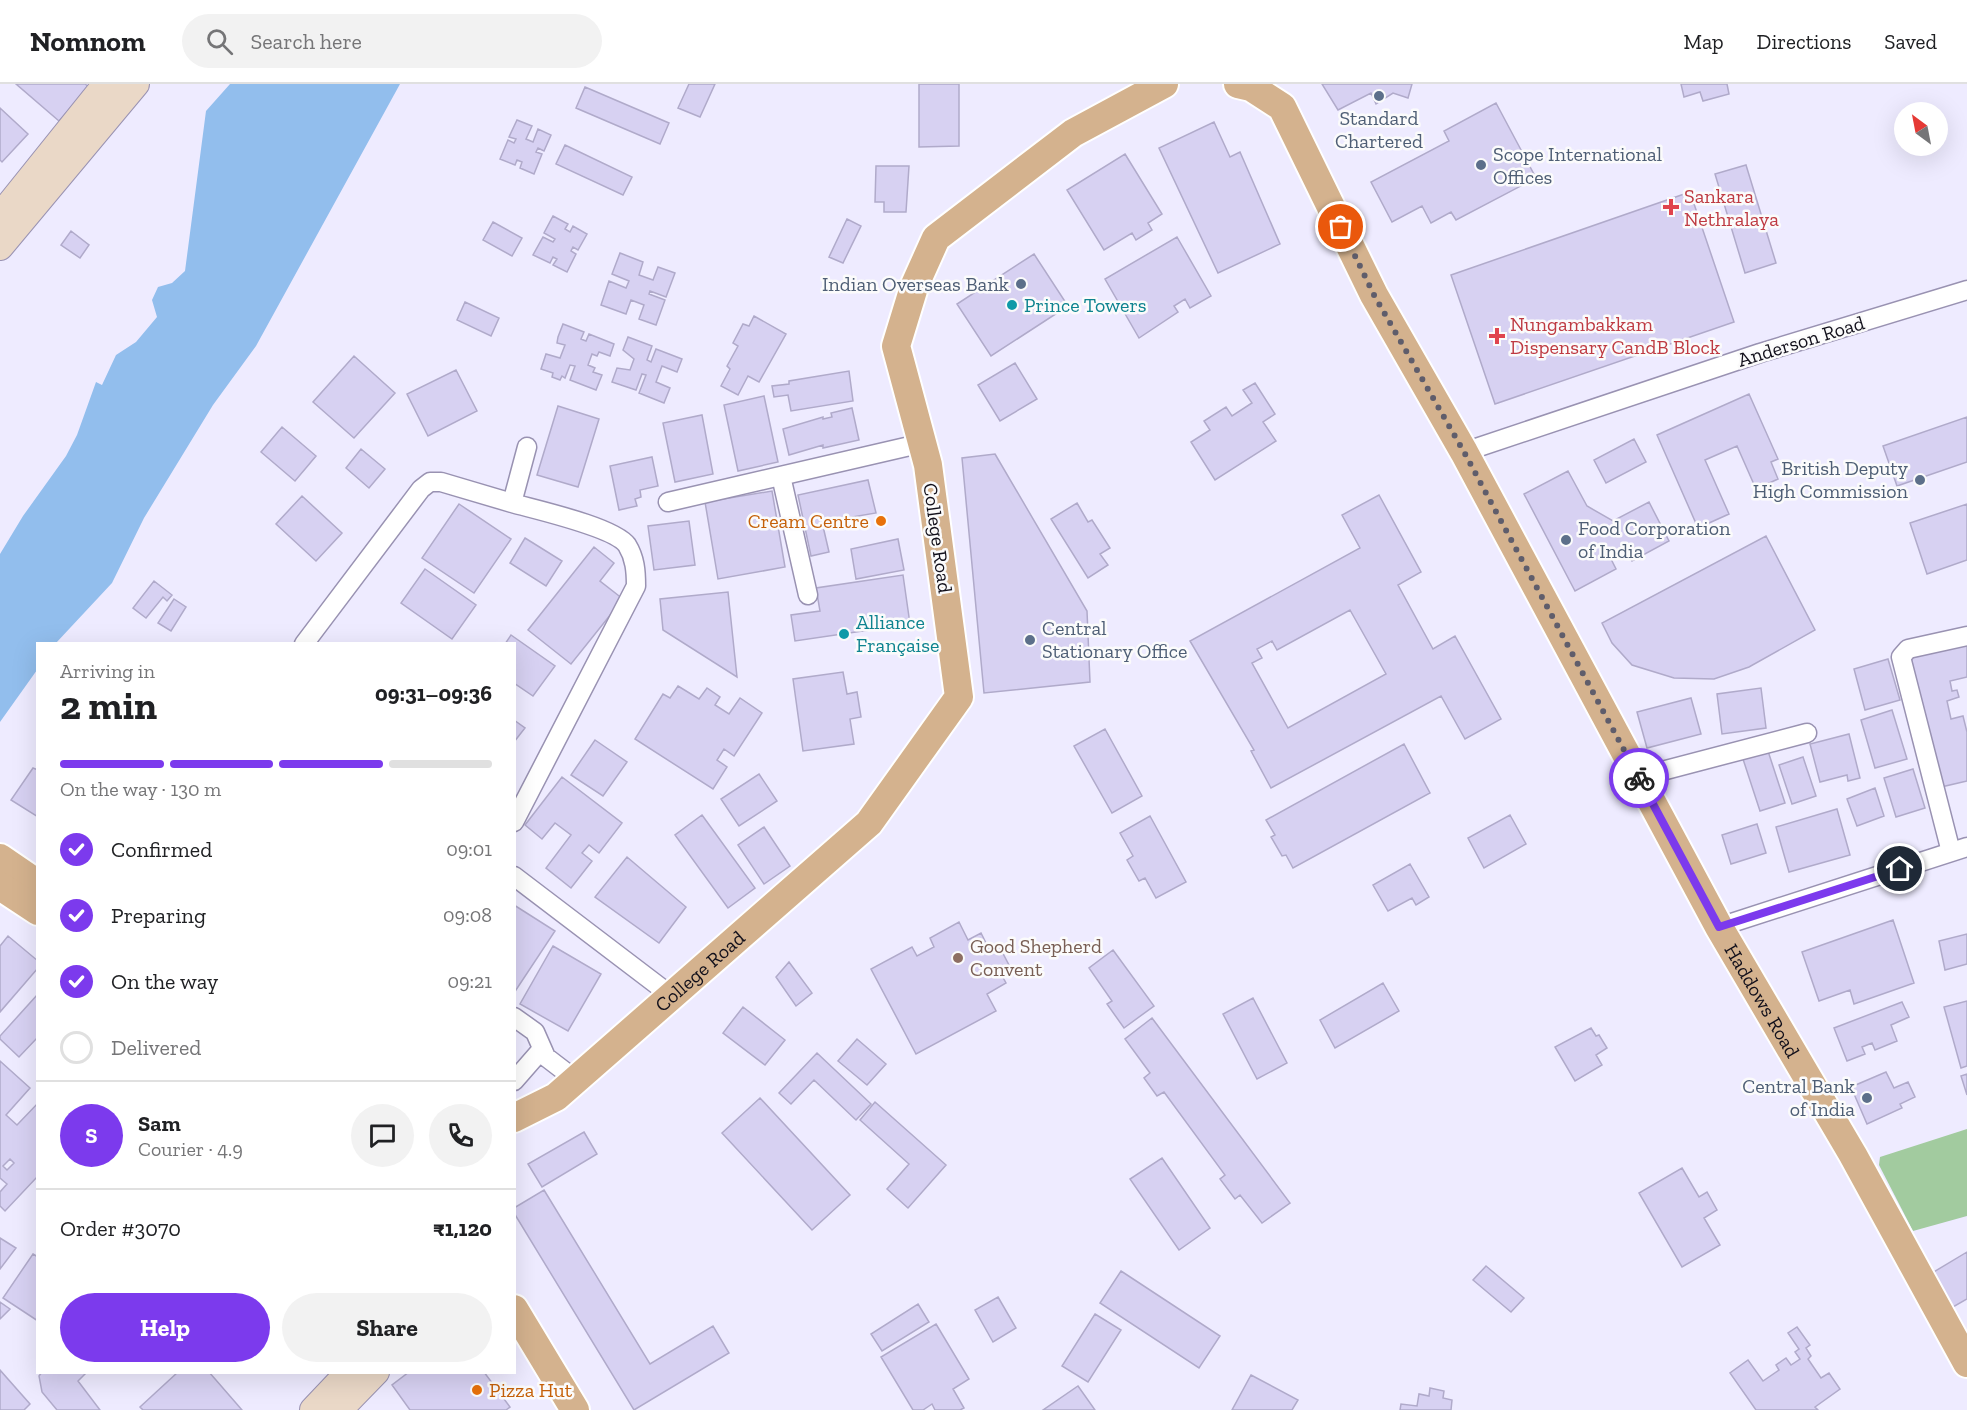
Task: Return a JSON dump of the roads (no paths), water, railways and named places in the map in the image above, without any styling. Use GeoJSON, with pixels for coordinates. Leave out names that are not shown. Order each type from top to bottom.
{"type":"FeatureCollection","features":[{"type":"Feature","properties":{"kind":"main road"},"geometry":{"type":"LineString","coordinates":[[0,247],[10,204],[106,84]]}},
{"type":"Feature","properties":{"kind":"main road"},"geometry":{"type":"LineString","coordinates":[[10,204],[136,84]]}},
{"type":"Feature","properties":{"kind":"main road","name":"College Road"},"geometry":{"type":"LineString","coordinates":[[516,1117],[566,1089],[869,823],[959,697],[928,465],[897,346],[914,287],[936,238],[1073,133],[1164,84]]}},
{"type":"Feature","properties":{"kind":"main road","name":"Haddows Road"},"geometry":{"type":"LineString","coordinates":[[1238,84],[1282,96],[1374,295],[1464,452],[1719,927],[1852,1155],[1967,1363]]}},
{"type":"Feature","properties":{"kind":"main road"},"geometry":{"type":"LineString","coordinates":[[0,858],[36,883]]}},
{"type":"Feature","properties":{"kind":"main road"},"geometry":{"type":"LineString","coordinates":[[0,885],[36,910]]}},
{"type":"Feature","properties":{"kind":"main road"},"geometry":{"type":"LineString","coordinates":[[516,1312],[575,1410]]}},
{"type":"Feature","properties":{"kind":"main road"},"geometry":{"type":"LineString","coordinates":[[314,1410],[347,1374]]}},
{"type":"Feature","properties":{"kind":"main road"},"geometry":{"type":"LineString","coordinates":[[339,1410],[374,1374]]}},
{"type":"Feature","properties":{"kind":"street","name":"Anderson Road"},"geometry":{"type":"LineString","coordinates":[[1464,452],[1760,353],[1967,290]]}},
{"type":"Feature","properties":{"kind":"street"},"geometry":{"type":"LineString","coordinates":[[668,502],[922,443]]}},
{"type":"Feature","properties":{"kind":"street"},"geometry":{"type":"LineString","coordinates":[[512,503],[527,447]]}},
{"type":"Feature","properties":{"kind":"street"},"geometry":{"type":"LineString","coordinates":[[781,476],[807,596]]}},
{"type":"Feature","properties":{"kind":"street"},"geometry":{"type":"LineString","coordinates":[[306,642],[421,489],[430,482],[441,482],[612,532],[626,544],[636,565],[636,586],[516,818]]}},
{"type":"Feature","properties":{"kind":"street"},"geometry":{"type":"LineString","coordinates":[[1719,927],[1959,850],[1901,657],[1908,649],[1967,636]]}},
{"type":"Feature","properties":{"kind":"street"},"geometry":{"type":"LineString","coordinates":[[1639,777],[1807,732]]}},
{"type":"Feature","properties":{"kind":"street"},"geometry":{"type":"LineString","coordinates":[[516,878],[673,996]]}},
{"type":"Feature","properties":{"kind":"street"},"geometry":{"type":"LineString","coordinates":[[516,1018],[535,1032],[546,1057],[566,1089]]}},
{"type":"Feature","properties":{"kind":"street"},"geometry":{"type":"LineString","coordinates":[[516,1080],[542,1049]]}},
{"type":"Feature","properties":{"kind":"water"},"geometry":{"type":"Polygon","coordinates":[[[230,84],[400,84],[256,346],[213,405],[144,518],[112,583],[57,642],[36,642],[36,671],[0,722],[0,554],[23,516],[66,456],[77,435],[96,382],[102,385],[116,355],[136,342],[157,317],[152,300],[158,287],[172,283],[185,271],[206,111],[230,84]]]}},
{"type":"Feature","properties":{"kind":"place","name":"Standard Chartered"},"geometry":{"type":"Point","coordinates":[1379,96]}},
{"type":"Feature","properties":{"kind":"place","name":"Scope International Offices"},"geometry":{"type":"Point","coordinates":[1481,165]}},
{"type":"Feature","properties":{"kind":"place","name":"Sankara Nethralaya"},"geometry":{"type":"Point","coordinates":[1671,207]}},
{"type":"Feature","properties":{"kind":"place","name":"Indian Overseas Bank"},"geometry":{"type":"Point","coordinates":[1021,284]}},
{"type":"Feature","properties":{"kind":"place","name":"Prince Towers"},"geometry":{"type":"Point","coordinates":[1012,305]}},
{"type":"Feature","properties":{"kind":"place","name":"Nungambakkam Dispensary CandB Block"},"geometry":{"type":"Point","coordinates":[1497,336]}},
{"type":"Feature","properties":{"kind":"place","name":"British Deputy High Commission"},"geometry":{"type":"Point","coordinates":[1920,480]}},
{"type":"Feature","properties":{"kind":"place","name":"Cream Centre"},"geometry":{"type":"Point","coordinates":[881,521]}},
{"type":"Feature","properties":{"kind":"place","name":"Food Corporation of India"},"geometry":{"type":"Point","coordinates":[1566,540]}},
{"type":"Feature","properties":{"kind":"place","name":"Alliance Française"},"geometry":{"type":"Point","coordinates":[844,634]}},
{"type":"Feature","properties":{"kind":"place","name":"Central Stationary Office"},"geometry":{"type":"Point","coordinates":[1030,640]}},
{"type":"Feature","properties":{"kind":"place","name":"Good Shepherd Convent"},"geometry":{"type":"Point","coordinates":[958,958]}},
{"type":"Feature","properties":{"kind":"place","name":"Central Bank of India"},"geometry":{"type":"Point","coordinates":[1867,1098]}},
{"type":"Feature","properties":{"kind":"place","name":"Pizza Hut"},"geometry":{"type":"Point","coordinates":[477,1390]}}]}
